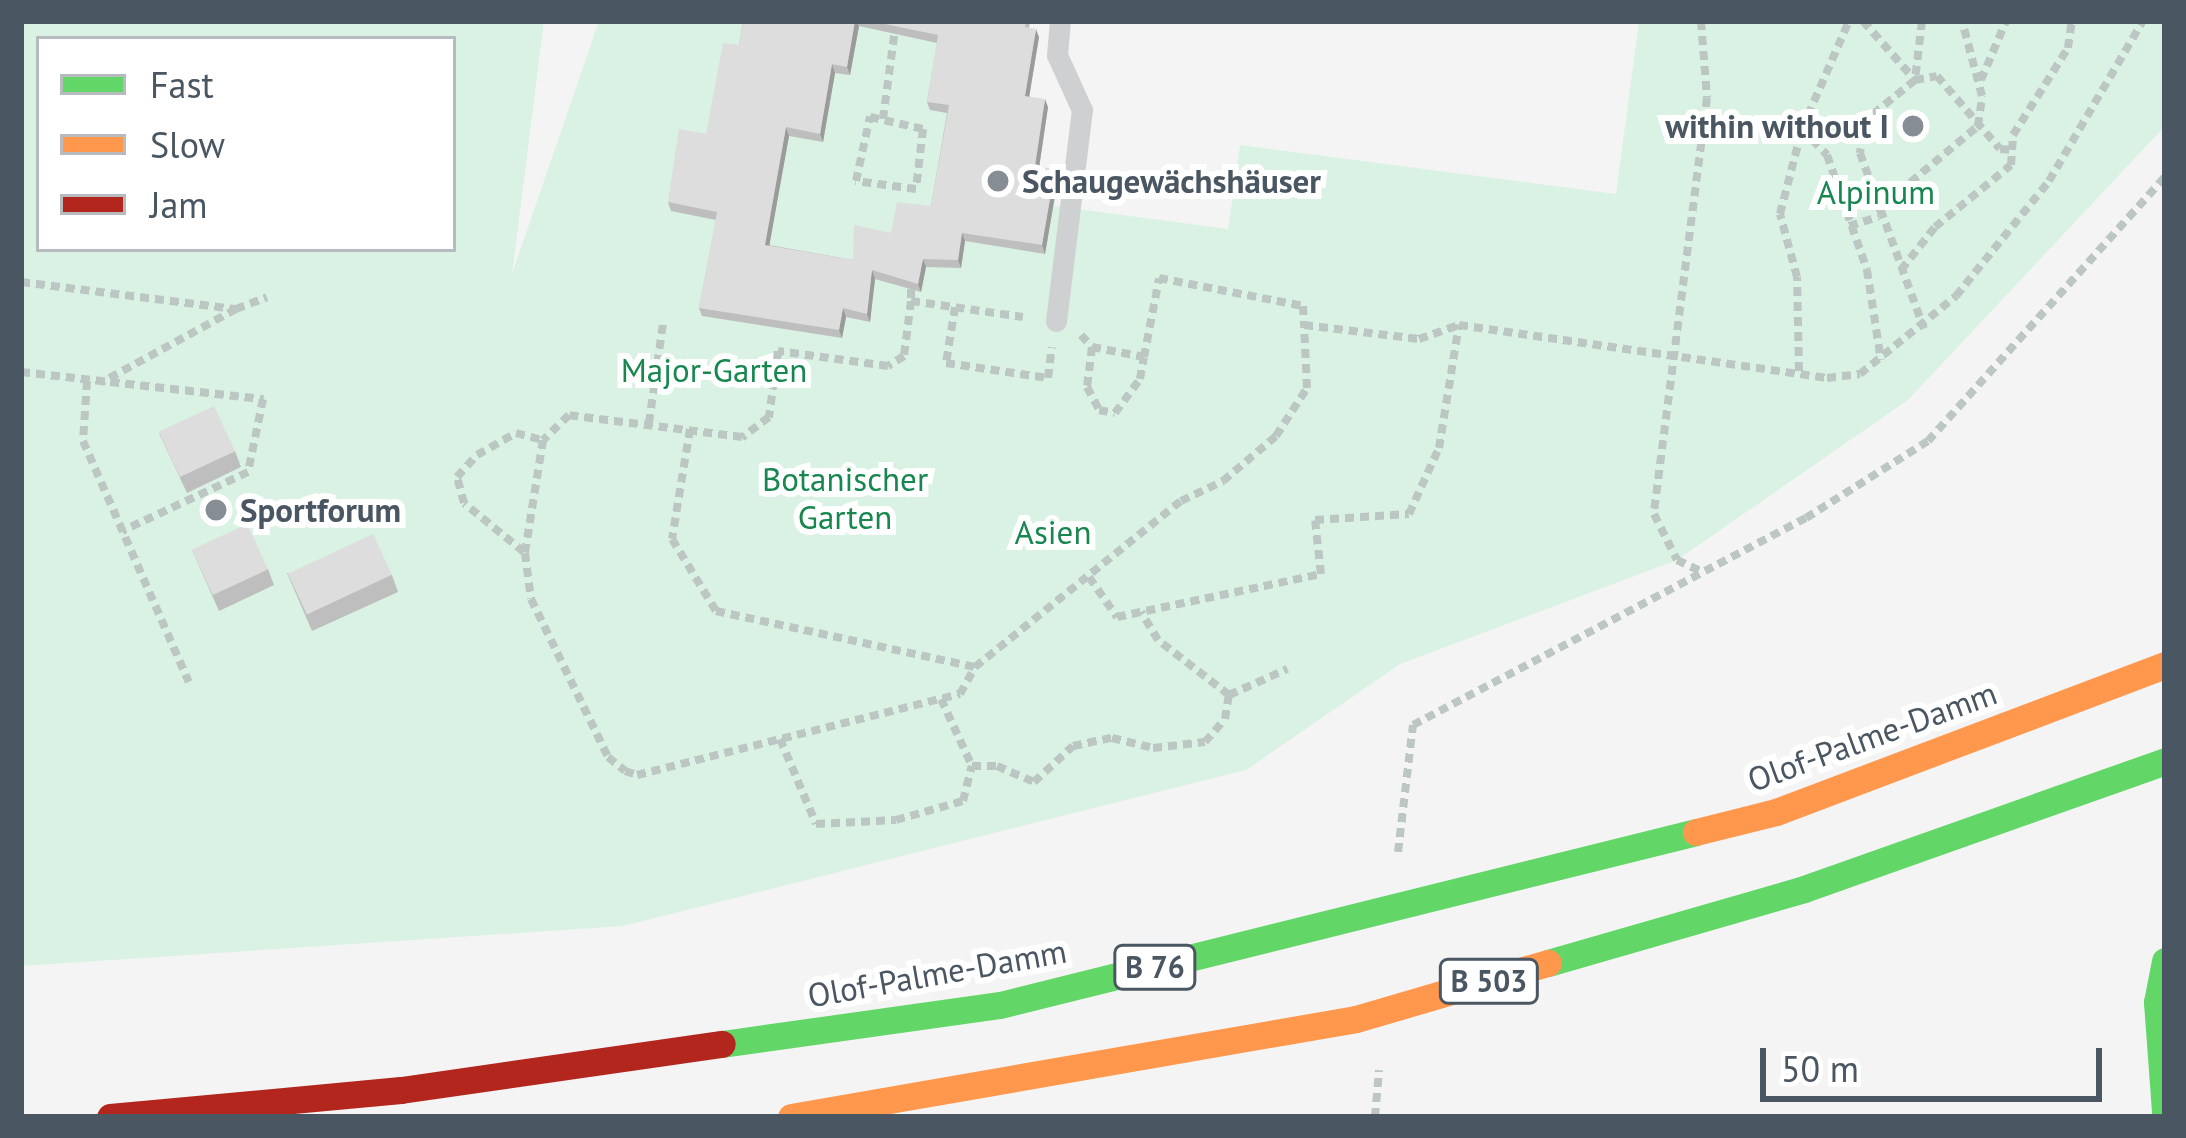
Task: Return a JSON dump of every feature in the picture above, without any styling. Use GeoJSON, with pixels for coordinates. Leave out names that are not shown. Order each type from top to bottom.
{"type":"FeatureCollection","features":[{"type":"Feature","properties":{"kind":"highway","name":"Olof-Palme-Damm"},"geometry":{"type":"LineString","coordinates":[[110,1117],[401,1090],[1000,1005],[1776,812],[2165,664]]}},
{"type":"Feature","properties":{"kind":"highway","name":"B 503"},"geometry":{"type":"LineString","coordinates":[[791,1117],[1356,1019],[1804,889],[2165,761]]}},
{"type":"Feature","properties":{"kind":"highway"},"geometry":{"type":"LineString","coordinates":[[2165,961],[2157,1078],[2165,1112]]}},
{"type":"Feature","properties":{"kind":"lane"},"geometry":{"type":"LineString","coordinates":[[1056,321],[1082,110],[1057,55],[1060,21]]}},
{"type":"Feature","properties":{"kind":"path"},"geometry":{"type":"LineString","coordinates":[[883,119],[896,21]]}},
{"type":"Feature","properties":{"kind":"path"},"geometry":{"type":"LineString","coordinates":[[1701,21],[1707,98],[1654,514],[1677,560],[1705,572]]}},
{"type":"Feature","properties":{"kind":"path"},"geometry":{"type":"LineString","coordinates":[[1799,370],[1797,277],[1780,214],[1802,129],[1849,21]]}},
{"type":"Feature","properties":{"kind":"path"},"geometry":{"type":"LineString","coordinates":[[1863,21],[1915,80]]}},
{"type":"Feature","properties":{"kind":"path"},"geometry":{"type":"LineString","coordinates":[[1915,80],[1922,21]]}},
{"type":"Feature","properties":{"kind":"path"},"geometry":{"type":"LineString","coordinates":[[1849,226],[1877,214],[1978,126],[1980,83],[1962,21]]}},
{"type":"Feature","properties":{"kind":"path"},"geometry":{"type":"LineString","coordinates":[[1980,83],[2006,21]]}},
{"type":"Feature","properties":{"kind":"path"},"geometry":{"type":"LineString","coordinates":[[1900,270],[1935,227],[2003,176],[2037,87],[2068,48],[2072,21]]}},
{"type":"Feature","properties":{"kind":"path"},"geometry":{"type":"LineString","coordinates":[[1304,325],[1419,339],[1459,325],[1843,379],[1881,360],[1924,328],[2048,181],[2143,21]]}},
{"type":"Feature","properties":{"kind":"path"},"geometry":{"type":"LineString","coordinates":[[1924,328],[1877,214],[1860,153],[1863,127],[1915,80],[1937,76],[2000,149],[2013,150]]}},
{"type":"Feature","properties":{"kind":"path"},"geometry":{"type":"LineString","coordinates":[[870,117],[883,119],[923,129],[916,189],[856,181],[870,117]]}},
{"type":"Feature","properties":{"kind":"path"},"geometry":{"type":"LineString","coordinates":[[1802,129],[1827,155],[1871,288],[1881,360]]}},
{"type":"Feature","properties":{"kind":"path"},"geometry":{"type":"LineString","coordinates":[[1408,729],[1705,572],[1928,442],[2165,177]]}},
{"type":"Feature","properties":{"kind":"path"},"geometry":{"type":"LineString","coordinates":[[911,290],[904,356],[888,366],[778,350],[769,417],[742,436],[569,415],[543,440],[525,553],[531,599],[608,757],[625,771],[638,775],[960,694],[974,667],[1276,436],[1307,388],[1303,306],[1159,278],[1140,380],[1115,413],[1099,410],[1088,386],[1092,347]]}},
{"type":"Feature","properties":{"kind":"path"},"geometry":{"type":"LineString","coordinates":[[21,282],[236,309]]}},
{"type":"Feature","properties":{"kind":"path"},"geometry":{"type":"LineString","coordinates":[[101,382],[267,297]]}},
{"type":"Feature","properties":{"kind":"path"},"geometry":{"type":"LineString","coordinates":[[911,301],[1056,321],[1092,347],[1144,357]]}},
{"type":"Feature","properties":{"kind":"path"},"geometry":{"type":"LineString","coordinates":[[956,307],[946,363],[1048,378],[1056,321]]}},
{"type":"Feature","properties":{"kind":"path"},"geometry":{"type":"LineString","coordinates":[[649,423],[663,322]]}},
{"type":"Feature","properties":{"kind":"path"},"geometry":{"type":"LineString","coordinates":[[1089,577],[1117,617],[1321,574],[1316,520],[1409,514],[1439,448],[1459,325]]}},
{"type":"Feature","properties":{"kind":"path"},"geometry":{"type":"LineString","coordinates":[[21,373],[263,399],[248,472],[122,531]]}},
{"type":"Feature","properties":{"kind":"path"},"geometry":{"type":"LineString","coordinates":[[87,381],[83,440],[189,682]]}},
{"type":"Feature","properties":{"kind":"path"},"geometry":{"type":"LineString","coordinates":[[690,429],[672,539],[716,611],[974,667]]}},
{"type":"Feature","properties":{"kind":"path"},"geometry":{"type":"LineString","coordinates":[[525,553],[464,503],[457,477],[477,455],[516,434],[543,440]]}},
{"type":"Feature","properties":{"kind":"path"},"geometry":{"type":"LineString","coordinates":[[1141,612],[1158,640],[1229,695]]}},
{"type":"Feature","properties":{"kind":"path"},"geometry":{"type":"LineString","coordinates":[[1229,695],[1287,670]]}},
{"type":"Feature","properties":{"kind":"path"},"geometry":{"type":"LineString","coordinates":[[972,766],[997,766],[1034,782],[1073,746],[1112,738],[1153,748],[1205,742],[1225,719],[1229,695]]}},
{"type":"Feature","properties":{"kind":"path"},"geometry":{"type":"LineString","coordinates":[[780,739],[817,824],[896,820],[963,801],[972,766],[941,699]]}},
{"type":"Feature","properties":{"kind":"green space","name":"Botanischer Garten"},"geometry":{"type":"Polygon","coordinates":[[[21,21],[544,21],[512,274],[599,21],[1021,21],[1039,37],[1028,104],[1048,107],[1038,174],[1058,178],[1054,206],[1228,229],[1240,145],[1616,194],[1639,21],[2165,21],[2165,126],[1908,400],[1677,560],[1400,664],[1246,770],[623,926],[21,966],[21,21]]]}},
{"type":"Feature","properties":{"kind":"building","name":"Schaugewächshäuser"},"geometry":{"type":"Polygon","coordinates":[[[743,21],[855,21],[847,67],[832,64],[820,134],[786,127],[765,245],[853,260],[854,225],[891,233],[897,202],[931,206],[949,105],[927,102],[938,35],[870,21],[1026,21],[1025,27],[1036,29],[1025,96],[1045,99],[1035,166],[1055,170],[1042,245],[962,233],[958,260],[923,259],[918,284],[872,270],[867,314],[843,308],[839,330],[699,308],[717,212],[668,202],[679,129],[706,134],[723,43],[739,45],[743,21]]]}},
{"type":"Feature","properties":{"kind":"building"},"geometry":{"type":"Polygon","coordinates":[[[214,406],[235,451],[180,477],[159,432],[214,406]]]}},
{"type":"Feature","properties":{"kind":"building"},"geometry":{"type":"Polygon","coordinates":[[[247,524],[268,569],[213,595],[192,550],[247,524]]]}},
{"type":"Feature","properties":{"kind":"building"},"geometry":{"type":"Polygon","coordinates":[[[373,534],[392,575],[307,615],[288,574],[373,534]]]}},
{"type":"Feature","properties":{"kind":"traffic: fast"},"geometry":{"type":"LineString","coordinates":[[1548,963],[1804,889],[2165,761]]}},
{"type":"Feature","properties":{"kind":"traffic: fast"},"geometry":{"type":"LineString","coordinates":[[722,1044],[1000,1005],[1696,832]]}},
{"type":"Feature","properties":{"kind":"traffic: fast"},"geometry":{"type":"LineString","coordinates":[[2165,961],[2157,1002],[2165,1112]]}},
{"type":"Feature","properties":{"kind":"traffic: slow"},"geometry":{"type":"LineString","coordinates":[[1696,832],[1776,812],[2165,665]]}},
{"type":"Feature","properties":{"kind":"traffic: slow"},"geometry":{"type":"LineString","coordinates":[[791,1117],[1356,1019],[1548,963]]}},
{"type":"Feature","properties":{"kind":"traffic: jam"},"geometry":{"type":"LineString","coordinates":[[110,1117],[401,1090],[722,1044]]}},
{"type":"Feature","properties":{"kind":"place","name":"within without I"},"geometry":{"type":"Point","coordinates":[1913,126]}},
{"type":"Feature","properties":{"kind":"place","name":"Schaugewächshäuser"},"geometry":{"type":"Point","coordinates":[998,181]}},
{"type":"Feature","properties":{"kind":"place","name":"Sportforum"},"geometry":{"type":"Point","coordinates":[216,510]}},
{"type":"Feature","properties":{"kind":"park label","name":"Alpinum"},"geometry":{"type":"Point","coordinates":[1876,192]}},
{"type":"Feature","properties":{"kind":"park label","name":"Major-Garten"},"geometry":{"type":"Point","coordinates":[714,370]}},
{"type":"Feature","properties":{"kind":"park label","name":"Asien"},"geometry":{"type":"Point","coordinates":[1053,532]}}]}
